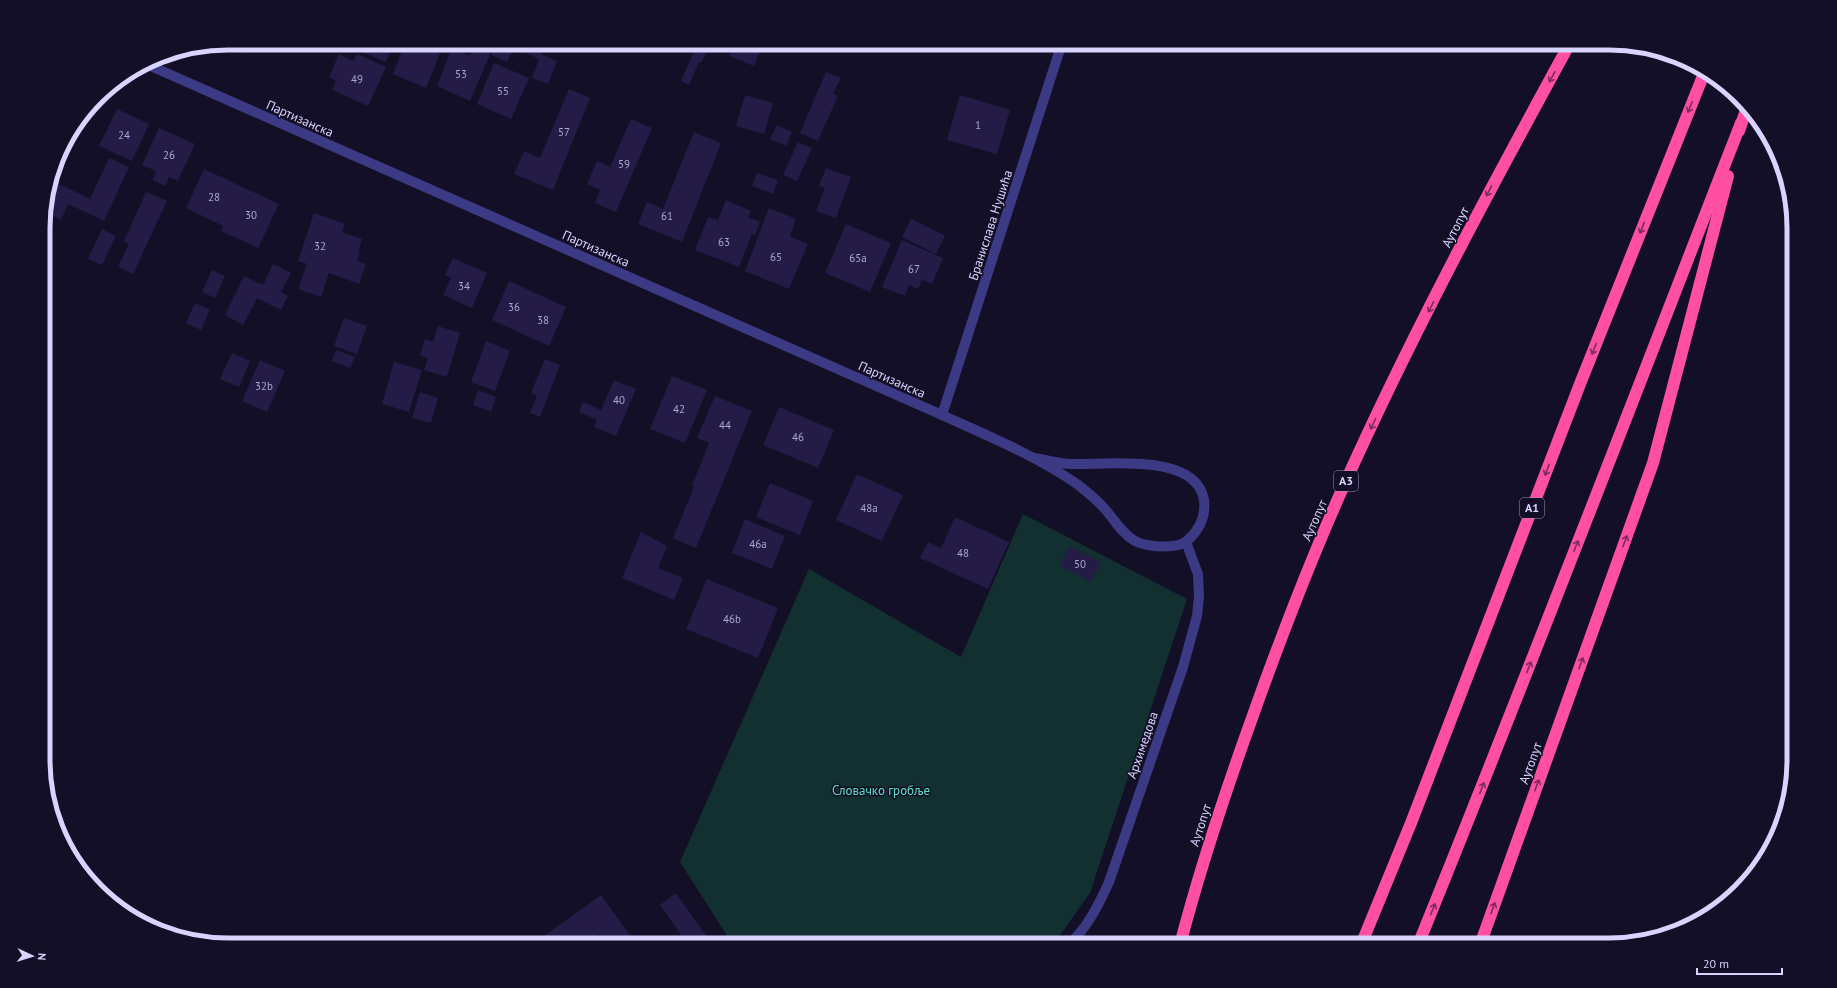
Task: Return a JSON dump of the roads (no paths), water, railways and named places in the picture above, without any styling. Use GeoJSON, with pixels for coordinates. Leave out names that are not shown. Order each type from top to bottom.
{"type":"FeatureCollection","features":[{"type":"Feature","properties":{"kind":"highway","name":"Аутопут"},"geometry":{"type":"LineString","coordinates":[[1182,938],[1197,880],[1227,786],[1273,657],[1314,553],[1356,460],[1440,289],[1494,183],[1566,50]]}},
{"type":"Feature","properties":{"kind":"highway","name":"A1"},"geometry":{"type":"LineString","coordinates":[[1364,938],[1411,823],[1580,384],[1703,77]]}},
{"type":"Feature","properties":{"kind":"highway","name":"Аутопут"},"geometry":{"type":"LineString","coordinates":[[1483,938],[1653,463],[1745,113]]}},
{"type":"Feature","properties":{"kind":"highway"},"geometry":{"type":"LineString","coordinates":[[1421,938],[1495,756],[1610,456],[1741,123]]}},
{"type":"Feature","properties":{"kind":"street","name":"Бранислава Нушића"},"geometry":{"type":"LineString","coordinates":[[942,415],[1060,50]]}},
{"type":"Feature","properties":{"kind":"street","name":"Партизанска"},"geometry":{"type":"LineString","coordinates":[[152,67],[942,415],[1035,458]]}},
{"type":"Feature","properties":{"kind":"street"},"geometry":{"type":"LineString","coordinates":[[1035,458],[1069,464],[1147,464],[1169,468],[1186,476],[1196,483],[1203,495],[1203,518],[1195,532],[1186,542],[1172,546],[1153,546],[1135,541],[1122,529],[1103,507],[1078,485],[1035,458]]}},
{"type":"Feature","properties":{"kind":"street","name":"Архимедова"},"geometry":{"type":"LineString","coordinates":[[1074,938],[1087,923],[1109,882],[1183,667],[1197,616],[1199,596],[1198,574],[1186,542]]}},
{"type":"Feature","properties":{"kind":"park label","name":"Словачко гробље"},"geometry":{"type":"Point","coordinates":[881,790]}}]}
